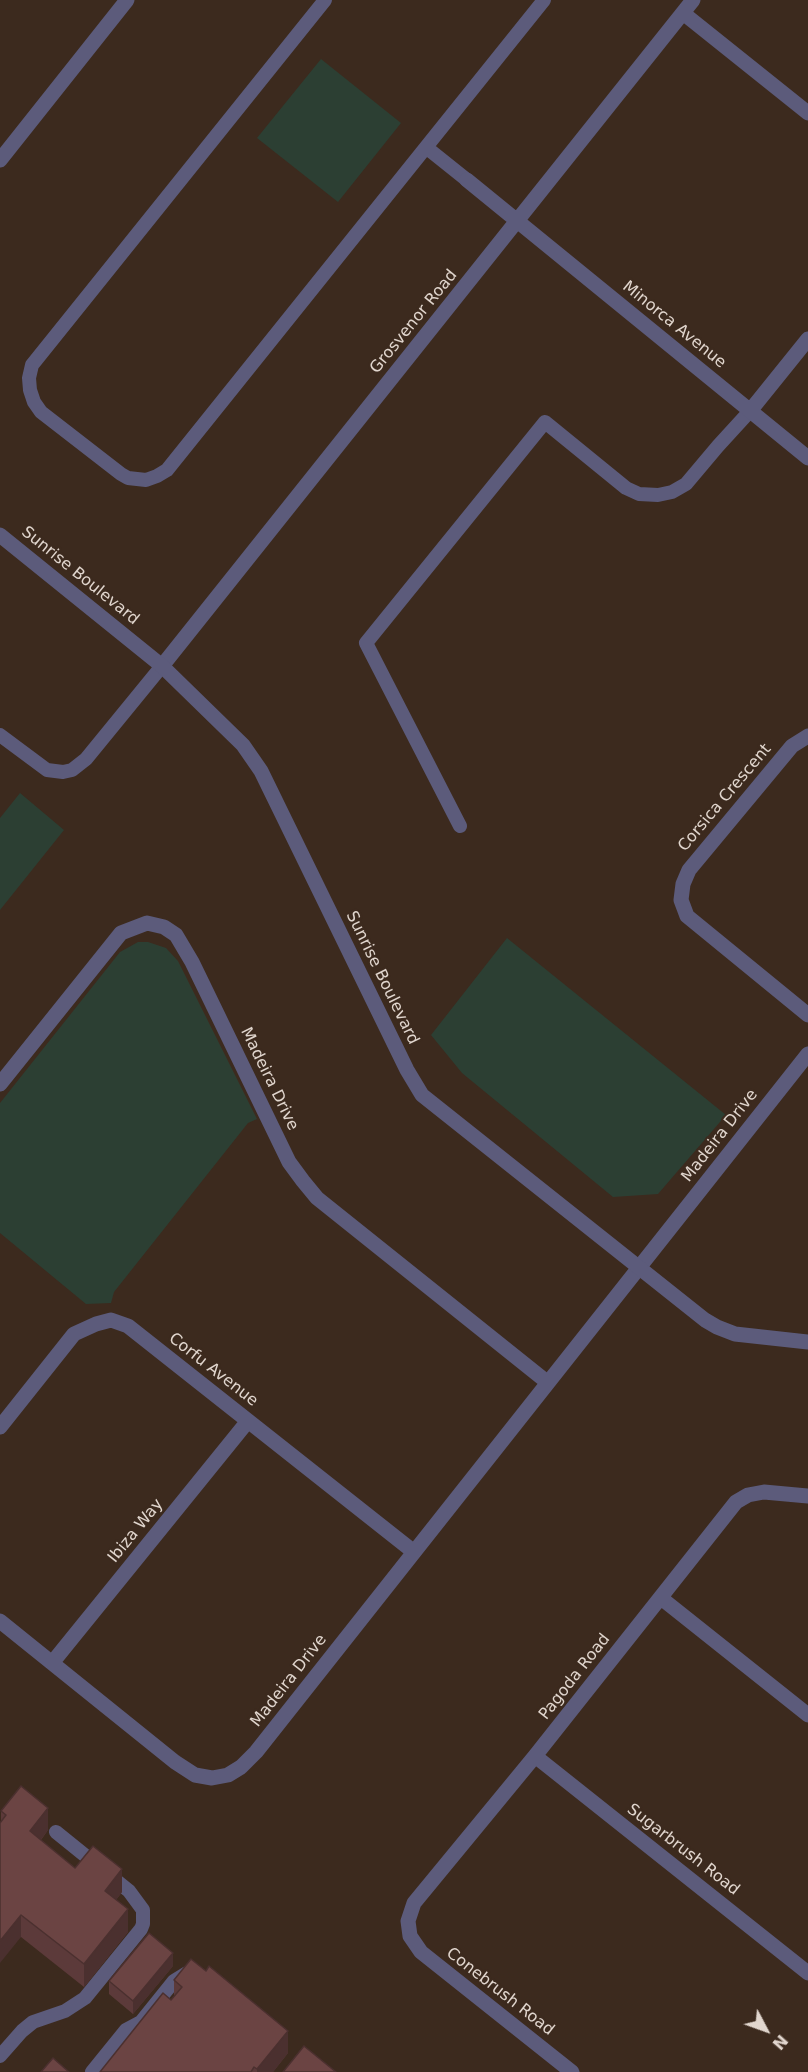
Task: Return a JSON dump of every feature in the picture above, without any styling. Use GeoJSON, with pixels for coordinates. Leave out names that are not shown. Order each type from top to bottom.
{"type":"FeatureCollection","features":[{"type":"Feature","properties":{"kind":"street"},"geometry":{"type":"LineString","coordinates":[[0,160],[127,0]]}},
{"type":"Feature","properties":{"kind":"street","name":"Grosvenor Road"},"geometry":{"type":"LineString","coordinates":[[162,666],[693,0]]}},
{"type":"Feature","properties":{"kind":"street"},"geometry":{"type":"LineString","coordinates":[[683,13],[808,113]]}},
{"type":"Feature","properties":{"kind":"street","name":"Minorca Avenue"},"geometry":{"type":"LineString","coordinates":[[467,180],[808,458]]}},
{"type":"Feature","properties":{"kind":"street"},"geometry":{"type":"LineString","coordinates":[[750,411],[808,339]]}},
{"type":"Feature","properties":{"kind":"street","name":"Sunrise Boulevard"},"geometry":{"type":"LineString","coordinates":[[0,535],[162,666],[243,745],[256,764],[406,1070],[422,1095],[705,1320],[727,1332],[808,1342]]}},
{"type":"Feature","properties":{"kind":"street","name":"Corsica Crescent"},"geometry":{"type":"LineString","coordinates":[[808,736],[792,746],[689,870],[683,884],[681,900],[687,916],[808,1015]]}},
{"type":"Feature","properties":{"kind":"street","name":"Madeira Drive"},"geometry":{"type":"LineString","coordinates":[[0,1084],[121,933],[147,923],[164,927],[176,935],[192,962],[289,1162],[317,1198],[547,1382]]}},
{"type":"Feature","properties":{"kind":"street","name":"Madeira Drive"},"geometry":{"type":"LineString","coordinates":[[0,1622],[195,1775],[212,1778],[228,1775],[241,1767],[256,1752],[808,1054]]}},
{"type":"Feature","properties":{"kind":"street","name":"Corfu Avenue"},"geometry":{"type":"LineString","coordinates":[[0,1427],[74,1334],[111,1320],[128,1326],[414,1552]]}},
{"type":"Feature","properties":{"kind":"street","name":"Ibiza Way"},"geometry":{"type":"LineString","coordinates":[[52,1663],[248,1421]]}},
{"type":"Feature","properties":{"kind":"street","name":"Pagoda Road"},"geometry":{"type":"LineString","coordinates":[[410,1936],[408,1921],[414,1904],[535,1756],[736,1502],[748,1495],[764,1492],[808,1496]]}},
{"type":"Feature","properties":{"kind":"street"},"geometry":{"type":"LineString","coordinates":[[661,1598],[808,1715]]}},
{"type":"Feature","properties":{"kind":"street","name":"Sugarbrush Road"},"geometry":{"type":"LineString","coordinates":[[535,1756],[808,1973]]}},
{"type":"Feature","properties":{"kind":"street","name":"Conebrush Road"},"geometry":{"type":"LineString","coordinates":[[410,1936],[421,1952],[572,2072]]}},
{"type":"Feature","properties":{"kind":"lane"},"geometry":{"type":"LineString","coordinates":[[325,0],[32,365],[29,378],[30,390],[41,412],[121,474],[136,480],[146,480],[167,470],[544,0]]}},
{"type":"Feature","properties":{"kind":"lane"},"geometry":{"type":"LineString","coordinates":[[427,148],[467,180]]}},
{"type":"Feature","properties":{"kind":"lane"},"geometry":{"type":"LineString","coordinates":[[459,826],[366,643],[544,422],[626,488],[639,494],[658,495],[672,492],[686,484],[750,411]]}},
{"type":"Feature","properties":{"kind":"lane"},"geometry":{"type":"LineString","coordinates":[[0,735],[47,770],[63,772],[72,770],[86,759],[162,666]]}},
{"type":"Feature","properties":{"kind":"lane"},"geometry":{"type":"LineString","coordinates":[[0,2056],[33,2022],[65,2011],[85,1998],[143,1924],[143,1910],[129,1891],[56,1832]]}},
{"type":"Feature","properties":{"kind":"lane"},"geometry":{"type":"LineString","coordinates":[[92,2072],[126,2030],[141,2022],[174,1981],[183,1974],[202,1971]]}},
{"type":"Feature","properties":{"kind":"green space"},"geometry":{"type":"Polygon","coordinates":[[[321,59],[401,123],[338,202],[257,138],[321,59]]]}},
{"type":"Feature","properties":{"kind":"green space"},"geometry":{"type":"Polygon","coordinates":[[[20,793],[64,830],[0,910],[0,818],[20,793]]]}},
{"type":"Feature","properties":{"kind":"green space"},"geometry":{"type":"Polygon","coordinates":[[[507,938],[726,1115],[658,1194],[613,1197],[462,1073],[431,1035],[507,938]]]}},
{"type":"Feature","properties":{"kind":"green space"},"geometry":{"type":"Polygon","coordinates":[[[138,942],[148,942],[166,948],[178,961],[257,1119],[248,1123],[114,1292],[111,1303],[86,1304],[0,1233],[0,1103],[120,952],[138,942]]]}},
{"type":"Feature","properties":{"kind":"building"},"geometry":{"type":"Polygon","coordinates":[[[21,1786],[48,1808],[30,1831],[75,1868],[93,1846],[122,1869],[105,1891],[128,1909],[84,1964],[21,1915],[0,1941],[0,1823],[6,1815],[1,1811],[21,1786]]]}},
{"type":"Feature","properties":{"kind":"building"},"geometry":{"type":"Polygon","coordinates":[[[149,1933],[173,1953],[133,2001],[109,1981],[149,1933]]]}},
{"type":"Feature","properties":{"kind":"building"},"geometry":{"type":"Polygon","coordinates":[[[191,1959],[206,1971],[209,1966],[288,2031],[257,2069],[254,2067],[251,2072],[100,2072],[163,1993],[171,2000],[182,1987],[174,1980],[191,1959]]]}},
{"type":"Feature","properties":{"kind":"building"},"geometry":{"type":"Polygon","coordinates":[[[304,2046],[336,2072],[283,2072],[304,2046]]]}},
{"type":"Feature","properties":{"kind":"building"},"geometry":{"type":"Polygon","coordinates":[[[53,2058],[69,2072],[41,2072],[53,2058]]]}}]}
